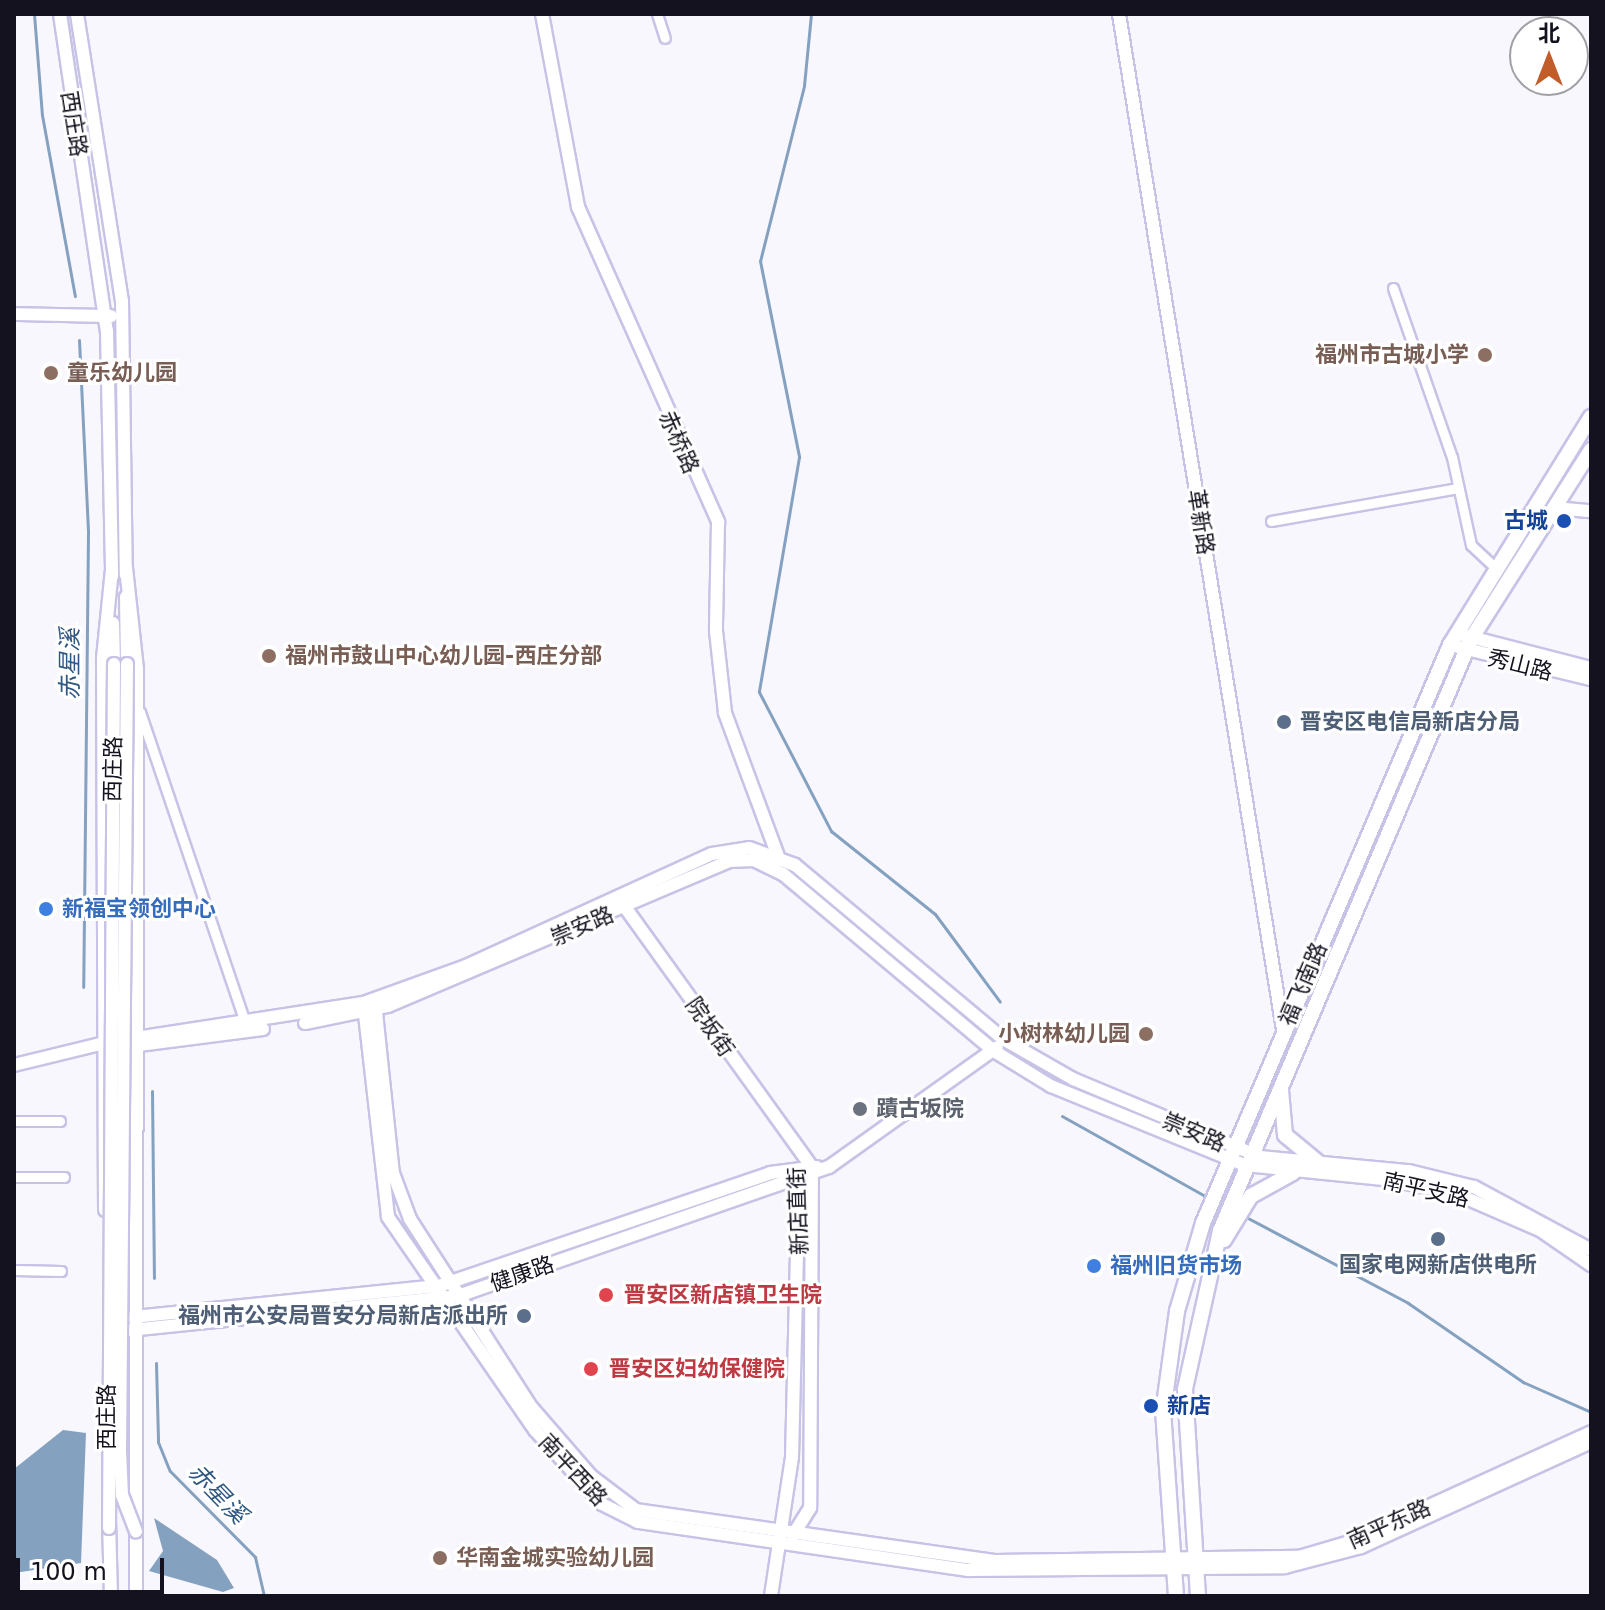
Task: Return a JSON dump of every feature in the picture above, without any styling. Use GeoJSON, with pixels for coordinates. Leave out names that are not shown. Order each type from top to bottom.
{"type":"FeatureCollection","features":[{"type":"Feature","properties":{"kind":"main road","name":"福飞南路"},"geometry":{"type":"LineString","coordinates":[[1176,1596],[1165,1384],[1203,1223],[1229,1153],[1453,639],[1591,417]]}},
{"type":"Feature","properties":{"kind":"main road","name":"福飞南路"},"geometry":{"type":"LineString","coordinates":[[1198,1596],[1185,1389],[1209,1266],[1223,1233],[1235,1191],[1283,1074],[1468,644],[1591,450]]}},
{"type":"Feature","properties":{"kind":"main road"},"geometry":{"type":"LineString","coordinates":[[1283,1074],[1285,1135],[1320,1164]]}},
{"type":"Feature","properties":{"kind":"main road"},"geometry":{"type":"LineString","coordinates":[[1223,1233],[1251,1196],[1293,1173]]}},
{"type":"Feature","properties":{"kind":"street","name":"西庄路"},"geometry":{"type":"LineString","coordinates":[[60,14],[106,316],[112,570],[121,664]]}},
{"type":"Feature","properties":{"kind":"street","name":"西庄路"},"geometry":{"type":"LineString","coordinates":[[77,14],[123,316],[126,568],[121,664],[109,1528]]}},
{"type":"Feature","properties":{"kind":"street","name":"赤桥路"},"geometry":{"type":"LineString","coordinates":[[542,14],[578,207],[718,522],[716,631],[725,713],[783,874]]}},
{"type":"Feature","properties":{"kind":"street"},"geometry":{"type":"LineString","coordinates":[[657,14],[665,38]]}},
{"type":"Feature","properties":{"kind":"street","name":"革新路"},"geometry":{"type":"LineString","coordinates":[[1119,14],[1283,1030]]}},
{"type":"Feature","properties":{"kind":"street"},"geometry":{"type":"LineString","coordinates":[[1393,288],[1458,488],[1471,545],[1495,567]]}},
{"type":"Feature","properties":{"kind":"street"},"geometry":{"type":"LineString","coordinates":[[14,314],[123,316]]}},
{"type":"Feature","properties":{"kind":"street"},"geometry":{"type":"LineString","coordinates":[[1271,521],[1458,488]]}},
{"type":"Feature","properties":{"kind":"street"},"geometry":{"type":"LineString","coordinates":[[1554,508],[1591,511]]}},
{"type":"Feature","properties":{"kind":"street"},"geometry":{"type":"LineString","coordinates":[[126,568],[136,616],[137,705],[136,1595]]}},
{"type":"Feature","properties":{"kind":"street"},"geometry":{"type":"LineString","coordinates":[[111,1593],[103,658],[112,570]]}},
{"type":"Feature","properties":{"kind":"street","name":"秀山路"},"geometry":{"type":"LineString","coordinates":[[1453,639],[1591,679]]}},
{"type":"Feature","properties":{"kind":"street","name":"秀山路"},"geometry":{"type":"LineString","coordinates":[[1468,644],[1591,668]]}},
{"type":"Feature","properties":{"kind":"street"},"geometry":{"type":"LineString","coordinates":[[121,664],[120,1451],[122,1495],[136,1531]]}},
{"type":"Feature","properties":{"kind":"street"},"geometry":{"type":"LineString","coordinates":[[137,705],[245,1023]]}},
{"type":"Feature","properties":{"kind":"street","name":"崇安路"},"geometry":{"type":"LineString","coordinates":[[135,1042],[370,1006],[712,854],[749,848],[778,856],[1003,1039],[1052,1069],[1229,1153]]}},
{"type":"Feature","properties":{"kind":"street","name":"崇安路"},"geometry":{"type":"LineString","coordinates":[[14,1065],[104,1046],[370,1006],[625,907],[729,861],[754,860],[783,874],[1019,1069],[1065,1092],[1248,1159]]}},
{"type":"Feature","properties":{"kind":"street","name":"院坂街"},"geometry":{"type":"LineString","coordinates":[[625,907],[794,1148]]}},
{"type":"Feature","properties":{"kind":"street","name":"南平西路"},"geometry":{"type":"LineString","coordinates":[[370,1006],[382,1202],[453,1297],[524,1416],[610,1510],[638,1522],[790,1534],[985,1560],[1174,1565]]}},
{"type":"Feature","properties":{"kind":"street","name":"南平西路"},"geometry":{"type":"LineString","coordinates":[[370,1006],[396,1184],[444,1284]]}},
{"type":"Feature","properties":{"kind":"street","name":"健康路"},"geometry":{"type":"LineString","coordinates":[[137,1323],[444,1284],[799,1172],[829,1167],[994,1051],[1003,1039]]}},
{"type":"Feature","properties":{"kind":"street"},"geometry":{"type":"LineString","coordinates":[[14,1121],[60,1121]]}},
{"type":"Feature","properties":{"kind":"street","name":"新店直街"},"geometry":{"type":"LineString","coordinates":[[790,1534],[810,1508],[813,1170],[794,1148]]}},
{"type":"Feature","properties":{"kind":"street","name":"新店直街"},"geometry":{"type":"LineString","coordinates":[[771,1596],[790,1534],[799,1172],[794,1148]]}},
{"type":"Feature","properties":{"kind":"street","name":"南平支路"},"geometry":{"type":"LineString","coordinates":[[1248,1159],[1409,1171],[1474,1187],[1591,1250]]}},
{"type":"Feature","properties":{"kind":"street","name":"南平支路"},"geometry":{"type":"LineString","coordinates":[[1248,1159],[1293,1173],[1393,1180],[1459,1195],[1540,1230],[1591,1265]]}},
{"type":"Feature","properties":{"kind":"street","name":"健康路"},"geometry":{"type":"LineString","coordinates":[[107,1326],[453,1297],[799,1172]]}},
{"type":"Feature","properties":{"kind":"street"},"geometry":{"type":"LineString","coordinates":[[14,1177],[64,1177]]}},
{"type":"Feature","properties":{"kind":"street"},"geometry":{"type":"LineString","coordinates":[[14,1270],[61,1271]]}},
{"type":"Feature","properties":{"kind":"street","name":"南平东路"},"geometry":{"type":"LineString","coordinates":[[1195,1564],[1325,1552],[1591,1433]]}},
{"type":"Feature","properties":{"kind":"street","name":"南平东路"},"geometry":{"type":"LineString","coordinates":[[1174,1565],[1333,1558],[1591,1442]]}},
{"type":"Feature","properties":{"kind":"water"},"geometry":{"type":"Polygon","coordinates":[[[63,1430],[86,1433],[81,1563],[14,1573],[14,1469],[63,1430]]]}},
{"type":"Feature","properties":{"kind":"water"},"geometry":{"type":"Polygon","coordinates":[[[154,1518],[217,1560],[234,1588],[223,1592],[149,1571],[163,1551],[154,1518]]]}},
{"type":"Feature","properties":{"kind":"waterway","name":"赤星溪"},"geometry":{"type":"LineString","coordinates":[[34,14],[42,115],[75,296]]}},
{"type":"Feature","properties":{"kind":"waterway"},"geometry":{"type":"LineString","coordinates":[[811,14],[804,86],[760,261],[799,457],[759,692],[831,831],[935,914],[1000,1002]]}},
{"type":"Feature","properties":{"kind":"waterway","name":"赤星溪"},"geometry":{"type":"LineString","coordinates":[[79,340],[88,533],[83,987]]}},
{"type":"Feature","properties":{"kind":"waterway","name":"赤星溪"},"geometry":{"type":"LineString","coordinates":[[152,1091],[154,1278]]}},
{"type":"Feature","properties":{"kind":"waterway"},"geometry":{"type":"LineString","coordinates":[[1062,1116],[1209,1198]]}},
{"type":"Feature","properties":{"kind":"waterway"},"geometry":{"type":"LineString","coordinates":[[1244,1216],[1408,1303],[1523,1382],[1591,1412]]}},
{"type":"Feature","properties":{"kind":"waterway","name":"赤星溪"},"geometry":{"type":"LineString","coordinates":[[156,1363],[158,1442],[170,1471],[255,1557],[264,1596]]}},
{"type":"Feature","properties":{"kind":"place","name":"福州市古城小学"},"geometry":{"type":"Point","coordinates":[1485,355]}},
{"type":"Feature","properties":{"kind":"place","name":"童乐幼儿园"},"geometry":{"type":"Point","coordinates":[51,373]}},
{"type":"Feature","properties":{"kind":"place","name":"古城"},"geometry":{"type":"Point","coordinates":[1564,521]}},
{"type":"Feature","properties":{"kind":"place","name":"福州市鼓山中心幼儿园-西庄分部"},"geometry":{"type":"Point","coordinates":[269,656]}},
{"type":"Feature","properties":{"kind":"place","name":"晋安区电信局新店分局"},"geometry":{"type":"Point","coordinates":[1284,722]}},
{"type":"Feature","properties":{"kind":"place","name":"新福宝领创中心"},"geometry":{"type":"Point","coordinates":[46,909]}},
{"type":"Feature","properties":{"kind":"place","name":"小树林幼儿园"},"geometry":{"type":"Point","coordinates":[1146,1034]}},
{"type":"Feature","properties":{"kind":"place","name":"蹟古坂院"},"geometry":{"type":"Point","coordinates":[860,1109]}},
{"type":"Feature","properties":{"kind":"place","name":"国家电网新店供电所"},"geometry":{"type":"Point","coordinates":[1438,1239]}},
{"type":"Feature","properties":{"kind":"place","name":"福州旧货市场"},"geometry":{"type":"Point","coordinates":[1094,1266]}},
{"type":"Feature","properties":{"kind":"place","name":"晋安区新店镇卫生院"},"geometry":{"type":"Point","coordinates":[606,1295]}},
{"type":"Feature","properties":{"kind":"place","name":"福州市公安局晋安分局新店派出所"},"geometry":{"type":"Point","coordinates":[524,1316]}},
{"type":"Feature","properties":{"kind":"place","name":"晋安区妇幼保健院"},"geometry":{"type":"Point","coordinates":[591,1369]}},
{"type":"Feature","properties":{"kind":"place","name":"新店"},"geometry":{"type":"Point","coordinates":[1151,1406]}},
{"type":"Feature","properties":{"kind":"place","name":"华南金城实验幼儿园"},"geometry":{"type":"Point","coordinates":[440,1558]}}]}
